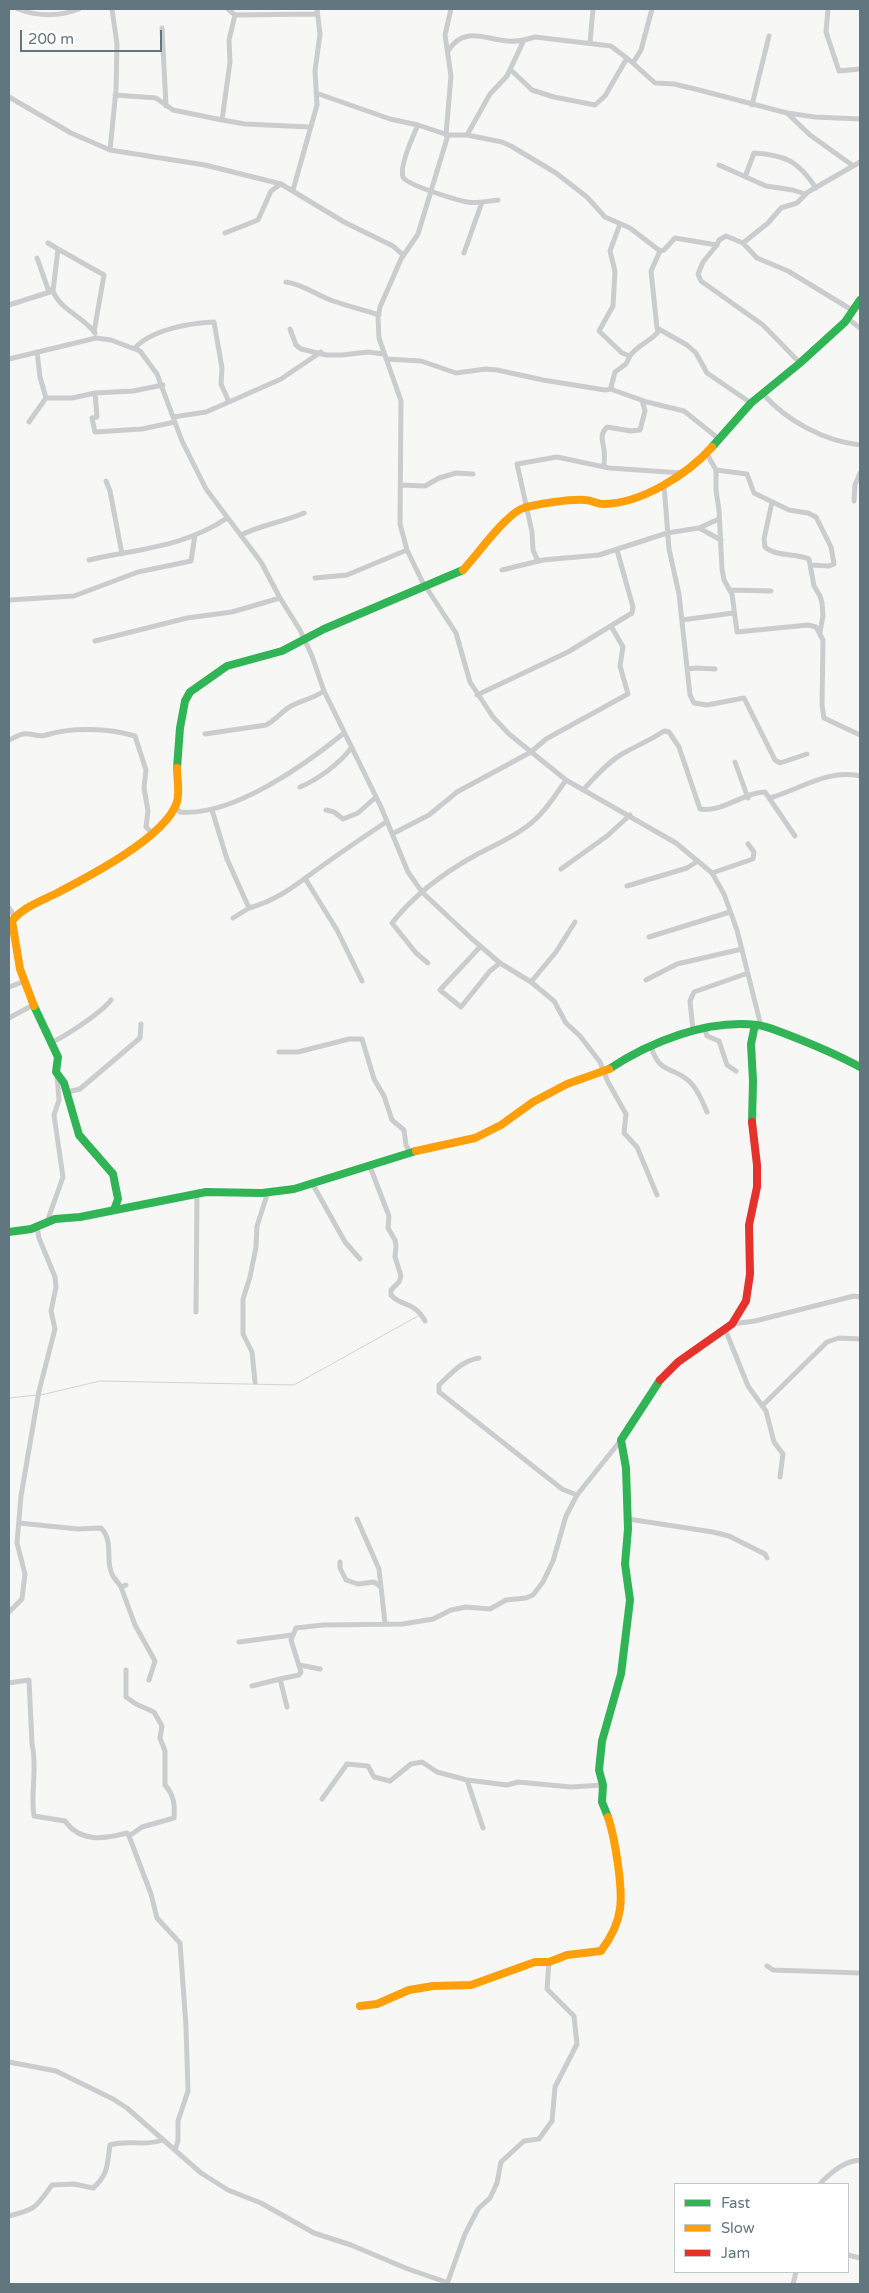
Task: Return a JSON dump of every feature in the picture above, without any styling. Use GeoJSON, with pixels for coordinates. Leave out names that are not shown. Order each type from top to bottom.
{"type":"FeatureCollection","features":[{"type":"Feature","properties":{"kind":"street"},"geometry":{"type":"LineString","coordinates":[[18,9],[35,15],[64,15],[79,9]]}},
{"type":"Feature","properties":{"kind":"street"},"geometry":{"type":"LineString","coordinates":[[110,150],[117,44],[112,9]]}},
{"type":"Feature","properties":{"kind":"street"},"geometry":{"type":"LineString","coordinates":[[228,9],[236,15],[317,12],[320,34],[315,72],[317,105],[293,190]]}},
{"type":"Feature","properties":{"kind":"street"},"geometry":{"type":"LineString","coordinates":[[252,1686],[299,1675],[301,1672],[292,1647],[292,1634],[296,1628],[385,1623],[402,1624],[434,1619],[451,1610],[466,1607],[490,1609],[506,1600],[526,1598],[533,1595],[543,1582],[553,1561],[566,1516],[577,1495],[620,1440],[659,1381],[678,1362],[732,1324],[746,1301],[750,1274],[748,1225],[756,1195],[757,1165],[751,1117],[753,1082],[751,1044],[758,1025],[742,949],[724,894],[712,873],[676,843],[566,780],[531,752],[493,717],[470,682],[456,633],[422,581],[407,550],[400,524],[401,401],[379,338],[379,314],[404,255],[418,234],[447,135],[451,76],[445,35],[451,9]]}},
{"type":"Feature","properties":{"kind":"street"},"geometry":{"type":"LineString","coordinates":[[590,43],[593,9]]}},
{"type":"Feature","properties":{"kind":"street"},"geometry":{"type":"LineString","coordinates":[[633,63],[641,50],[652,9]]}},
{"type":"Feature","properties":{"kind":"street"},"geometry":{"type":"LineString","coordinates":[[828,9],[826,32],[839,71],[860,70]]}},
{"type":"Feature","properties":{"kind":"street"},"geometry":{"type":"LineString","coordinates":[[222,120],[230,62],[229,40],[236,15]]}},
{"type":"Feature","properties":{"kind":"street"},"geometry":{"type":"LineString","coordinates":[[162,28],[166,106]]}},
{"type":"Feature","properties":{"kind":"street"},"geometry":{"type":"LineString","coordinates":[[448,52],[455,40],[465,35],[512,43],[535,37],[611,46],[655,83],[682,86],[752,105],[815,118],[860,119]]}},
{"type":"Feature","properties":{"kind":"street"},"geometry":{"type":"LineString","coordinates":[[752,105],[769,36]]}},
{"type":"Feature","properties":{"kind":"street"},"geometry":{"type":"LineString","coordinates":[[467,135],[490,94],[510,70],[524,40]]}},
{"type":"Feature","properties":{"kind":"street"},"geometry":{"type":"LineString","coordinates":[[510,70],[532,90],[554,98],[595,104],[605,96],[627,58]]}},
{"type":"Feature","properties":{"kind":"street"},"geometry":{"type":"LineString","coordinates":[[316,93],[390,119],[418,125],[447,135],[467,135],[502,142],[526,153],[587,197],[605,218],[636,232],[647,243],[660,251]]}},
{"type":"Feature","properties":{"kind":"street"},"geometry":{"type":"LineString","coordinates":[[115,95],[156,98],[166,106],[187,115],[246,124],[310,127]]}},
{"type":"Feature","properties":{"kind":"street"},"geometry":{"type":"LineString","coordinates":[[9,97],[71,133],[110,150],[205,165],[281,184],[344,222],[393,246],[404,255]]}},
{"type":"Feature","properties":{"kind":"street"},"geometry":{"type":"LineString","coordinates":[[743,243],[768,223],[781,208],[797,203],[805,194],[857,165],[810,135],[787,113]]}},
{"type":"Feature","properties":{"kind":"street"},"geometry":{"type":"LineString","coordinates":[[418,125],[405,160],[404,180],[414,186],[468,202],[498,200]]}},
{"type":"Feature","properties":{"kind":"street"},"geometry":{"type":"LineString","coordinates":[[745,177],[754,153],[767,154],[785,157],[795,162],[816,188]]}},
{"type":"Feature","properties":{"kind":"street"},"geometry":{"type":"LineString","coordinates":[[719,165],[766,186],[793,190],[805,194]]}},
{"type":"Feature","properties":{"kind":"street"},"geometry":{"type":"LineString","coordinates":[[225,233],[258,220],[272,191],[281,184]]}},
{"type":"Feature","properties":{"kind":"street"},"geometry":{"type":"LineString","coordinates":[[464,253],[482,202]]}},
{"type":"Feature","properties":{"kind":"street"},"geometry":{"type":"LineString","coordinates":[[620,224],[610,251],[615,271],[613,306],[600,331],[622,353],[630,356]]}},
{"type":"Feature","properties":{"kind":"street"},"geometry":{"type":"LineString","coordinates":[[800,363],[763,324],[701,281],[698,274],[719,240],[724,236],[743,243],[757,258],[788,271],[852,310]]}},
{"type":"Feature","properties":{"kind":"street"},"geometry":{"type":"LineString","coordinates":[[612,388],[615,372],[626,364],[634,349],[658,332],[651,271],[660,251],[664,250],[675,238],[716,245]]}},
{"type":"Feature","properties":{"kind":"street"},"geometry":{"type":"LineString","coordinates":[[48,243],[104,275],[94,332]]}},
{"type":"Feature","properties":{"kind":"street"},"geometry":{"type":"LineString","coordinates":[[53,291],[58,249]]}},
{"type":"Feature","properties":{"kind":"street"},"geometry":{"type":"LineString","coordinates":[[37,258],[48,289],[53,291],[59,302],[84,321],[94,332],[96,338]]}},
{"type":"Feature","properties":{"kind":"street"},"geometry":{"type":"LineString","coordinates":[[286,282],[300,284],[308,290],[332,301],[379,314]]}},
{"type":"Feature","properties":{"kind":"street"},"geometry":{"type":"LineString","coordinates":[[9,304],[53,291]]}},
{"type":"Feature","properties":{"kind":"street"},"geometry":{"type":"LineString","coordinates":[[47,1222],[63,1177],[54,1115],[60,1100],[55,1067],[58,1057],[33,1005],[10,925],[15,917],[24,909],[119,859],[173,814],[176,808],[181,717],[185,698],[197,686],[227,666],[282,651],[400,596],[427,587],[469,566],[516,512],[526,508],[562,501],[585,500],[609,503],[640,497],[664,485],[707,454],[751,403],[800,363],[847,318],[860,300]]}},
{"type":"Feature","properties":{"kind":"street"},"geometry":{"type":"LineString","coordinates":[[847,318],[860,328]]}},
{"type":"Feature","properties":{"kind":"street"},"geometry":{"type":"LineString","coordinates":[[135,348],[142,340],[174,326],[214,322],[222,368],[221,384],[229,402]]}},
{"type":"Feature","properties":{"kind":"street"},"geometry":{"type":"LineString","coordinates":[[657,328],[687,345],[696,353],[707,373],[751,403]]}},
{"type":"Feature","properties":{"kind":"street"},"geometry":{"type":"LineString","coordinates":[[290,329],[298,347],[321,352],[326,355],[342,356],[368,352],[421,361],[456,373],[486,368],[605,390],[612,388],[642,400],[684,411],[719,439]]}},
{"type":"Feature","properties":{"kind":"street"},"geometry":{"type":"LineString","coordinates":[[9,359],[96,338],[111,340],[135,348],[150,362],[163,385],[174,419],[206,489],[261,562],[304,640],[324,691],[352,747],[358,764],[376,797],[408,872],[422,892],[480,946],[500,963],[531,982],[554,1001],[566,1023],[580,1036],[605,1072],[608,1082],[626,1114],[624,1133],[637,1146],[657,1195]]}},
{"type":"Feature","properties":{"kind":"street"},"geometry":{"type":"LineString","coordinates":[[37,352],[40,377],[46,398]]}},
{"type":"Feature","properties":{"kind":"street"},"geometry":{"type":"LineString","coordinates":[[95,393],[97,417],[92,418],[95,432],[142,429],[206,412],[281,379],[321,352]]}},
{"type":"Feature","properties":{"kind":"street"},"geometry":{"type":"LineString","coordinates":[[46,398],[72,398],[95,393],[133,391],[163,385]]}},
{"type":"Feature","properties":{"kind":"street"},"geometry":{"type":"LineString","coordinates":[[763,394],[775,407],[810,430],[850,444],[860,445]]}},
{"type":"Feature","properties":{"kind":"street"},"geometry":{"type":"LineString","coordinates":[[29,422],[46,398]]}},
{"type":"Feature","properties":{"kind":"street"},"geometry":{"type":"LineString","coordinates":[[604,467],[605,451],[601,441],[603,430],[607,427],[631,431],[640,430],[645,411],[642,400]]}},
{"type":"Feature","properties":{"kind":"street"},"geometry":{"type":"LineString","coordinates":[[707,454],[716,470],[722,569],[724,580],[730,590],[737,632],[808,625],[816,627],[823,640],[822,705],[824,718],[860,735]]}},
{"type":"Feature","properties":{"kind":"street"},"geometry":{"type":"LineString","coordinates":[[538,561],[534,550],[532,532],[517,464],[557,457],[604,467],[682,473]]}},
{"type":"Feature","properties":{"kind":"street"},"geometry":{"type":"LineString","coordinates":[[716,470],[748,474],[752,490],[789,510],[808,513],[818,519],[831,547],[834,564],[830,566],[810,565]]}},
{"type":"Feature","properties":{"kind":"street"},"geometry":{"type":"LineString","coordinates":[[401,486],[425,486],[439,478],[456,473],[473,474]]}},
{"type":"Feature","properties":{"kind":"street"},"geometry":{"type":"LineString","coordinates":[[854,501],[855,485],[860,473]]}},
{"type":"Feature","properties":{"kind":"street"},"geometry":{"type":"LineString","coordinates":[[106,481],[110,491],[122,554]]}},
{"type":"Feature","properties":{"kind":"street"},"geometry":{"type":"LineString","coordinates":[[664,485],[667,533],[682,620],[690,695],[694,703],[707,704],[744,698],[775,760],[780,763],[807,754]]}},
{"type":"Feature","properties":{"kind":"street"},"geometry":{"type":"LineString","coordinates":[[772,502],[764,539],[765,547],[770,551],[802,556],[809,560],[814,586],[822,603],[823,616],[820,632]]}},
{"type":"Feature","properties":{"kind":"street"},"geometry":{"type":"LineString","coordinates":[[241,535],[263,525],[282,522],[304,513]]}},
{"type":"Feature","properties":{"kind":"street"},"geometry":{"type":"LineString","coordinates":[[89,560],[168,545],[195,535],[226,518]]}},
{"type":"Feature","properties":{"kind":"street"},"geometry":{"type":"LineString","coordinates":[[502,570],[538,561],[599,555],[667,533],[699,528],[719,519]]}},
{"type":"Feature","properties":{"kind":"street"},"geometry":{"type":"LineString","coordinates":[[699,528],[721,540]]}},
{"type":"Feature","properties":{"kind":"street"},"geometry":{"type":"LineString","coordinates":[[9,600],[74,596],[138,572],[190,561],[195,535]]}},
{"type":"Feature","properties":{"kind":"street"},"geometry":{"type":"LineString","coordinates":[[315,578],[347,575],[407,550]]}},
{"type":"Feature","properties":{"kind":"street"},"geometry":{"type":"LineString","coordinates":[[478,695],[568,652],[632,612],[633,607],[617,550]]}},
{"type":"Feature","properties":{"kind":"street"},"geometry":{"type":"LineString","coordinates":[[730,590],[771,591]]}},
{"type":"Feature","properties":{"kind":"street"},"geometry":{"type":"LineString","coordinates":[[95,641],[187,618],[232,612],[280,598]]}},
{"type":"Feature","properties":{"kind":"street"},"geometry":{"type":"LineString","coordinates":[[682,620],[733,613]]}},
{"type":"Feature","properties":{"kind":"street"},"geometry":{"type":"LineString","coordinates":[[392,834],[408,825],[419,822],[457,792],[531,752],[546,739],[628,694],[620,666],[623,647],[611,626]]}},
{"type":"Feature","properties":{"kind":"street"},"geometry":{"type":"LineString","coordinates":[[688,669],[715,670]]}},
{"type":"Feature","properties":{"kind":"street"},"geometry":{"type":"LineString","coordinates":[[205,734],[266,725],[291,706],[309,701],[324,691]]}},
{"type":"Feature","properties":{"kind":"street"},"geometry":{"type":"LineString","coordinates":[[9,740],[24,734],[41,736],[52,732],[78,730],[135,736],[145,763],[144,788],[148,814],[146,827],[152,833]]}},
{"type":"Feature","properties":{"kind":"street"},"geometry":{"type":"LineString","coordinates":[[584,789],[622,754],[638,747],[664,731],[669,732],[679,747],[700,809],[706,810],[763,792],[770,798],[794,836]]}},
{"type":"Feature","properties":{"kind":"street"},"geometry":{"type":"LineString","coordinates":[[176,808],[180,812],[212,810],[235,802],[318,755],[344,733]]}},
{"type":"Feature","properties":{"kind":"street"},"geometry":{"type":"LineString","coordinates":[[300,787],[344,758],[352,747]]}},
{"type":"Feature","properties":{"kind":"street"},"geometry":{"type":"LineString","coordinates":[[735,762],[748,798]]}},
{"type":"Feature","properties":{"kind":"street"},"geometry":{"type":"LineString","coordinates":[[770,798],[795,790],[807,782],[838,774],[860,776]]}},
{"type":"Feature","properties":{"kind":"street"},"geometry":{"type":"LineString","coordinates":[[428,963],[416,953],[392,923],[422,892],[467,861],[505,842],[526,827],[539,816],[566,780]]}},
{"type":"Feature","properties":{"kind":"street"},"geometry":{"type":"LineString","coordinates":[[326,810],[334,812],[343,819],[358,813],[376,797]]}},
{"type":"Feature","properties":{"kind":"street"},"geometry":{"type":"LineString","coordinates":[[212,810],[227,859],[249,908]]}},
{"type":"Feature","properties":{"kind":"street"},"geometry":{"type":"LineString","coordinates":[[561,869],[607,836],[630,815]]}},
{"type":"Feature","properties":{"kind":"street"},"geometry":{"type":"LineString","coordinates":[[233,918],[249,908],[267,903],[306,880],[386,822]]}},
{"type":"Feature","properties":{"kind":"street"},"geometry":{"type":"LineString","coordinates":[[712,873],[753,858],[754,852],[748,844]]}},
{"type":"Feature","properties":{"kind":"street"},"geometry":{"type":"LineString","coordinates":[[627,886],[687,868],[698,861]]}},
{"type":"Feature","properties":{"kind":"street"},"geometry":{"type":"LineString","coordinates":[[306,880],[337,930],[362,981]]}},
{"type":"Feature","properties":{"kind":"street"},"geometry":{"type":"LineString","coordinates":[[9,908],[15,917]]}},
{"type":"Feature","properties":{"kind":"street"},"geometry":{"type":"LineString","coordinates":[[649,937],[730,912]]}},
{"type":"Feature","properties":{"kind":"street"},"geometry":{"type":"LineString","coordinates":[[531,982],[556,952],[575,922]]}},
{"type":"Feature","properties":{"kind":"street"},"geometry":{"type":"LineString","coordinates":[[480,946],[440,990],[460,1007],[490,971],[500,963]]}},
{"type":"Feature","properties":{"kind":"street"},"geometry":{"type":"LineString","coordinates":[[646,980],[677,964],[742,949]]}},
{"type":"Feature","properties":{"kind":"street"},"geometry":{"type":"LineString","coordinates":[[693,1030],[690,1001],[694,992],[748,973]]}},
{"type":"Feature","properties":{"kind":"street"},"geometry":{"type":"LineString","coordinates":[[9,987],[25,981]]}},
{"type":"Feature","properties":{"kind":"street"},"geometry":{"type":"LineString","coordinates":[[50,1043],[62,1038],[105,1008],[111,1000]]}},
{"type":"Feature","properties":{"kind":"street"},"geometry":{"type":"LineString","coordinates":[[9,1018],[33,1005]]}},
{"type":"Feature","properties":{"kind":"street"},"geometry":{"type":"LineString","coordinates":[[66,1092],[80,1089],[140,1038],[141,1024]]}},
{"type":"Feature","properties":{"kind":"street"},"geometry":{"type":"LineString","coordinates":[[9,1232],[37,1227],[60,1218],[80,1217],[197,1194],[268,1192],[294,1189],[369,1163],[481,1136],[501,1125],[533,1102],[568,1084],[605,1072],[629,1056],[704,1027],[734,1024],[758,1025],[819,1046],[860,1067]]}},
{"type":"Feature","properties":{"kind":"street"},"geometry":{"type":"LineString","coordinates":[[704,1027],[707,1036],[718,1041],[727,1065],[736,1071]]}},
{"type":"Feature","properties":{"kind":"street"},"geometry":{"type":"LineString","coordinates":[[279,1052],[298,1052],[348,1040],[362,1039],[374,1079],[384,1096],[394,1123],[404,1130],[406,1145],[410,1152]]}},
{"type":"Feature","properties":{"kind":"street"},"geometry":{"type":"LineString","coordinates":[[651,1047],[661,1067],[690,1082],[703,1100],[707,1112]]}},
{"type":"Feature","properties":{"kind":"street"},"geometry":{"type":"LineString","coordinates":[[57,1075],[64,1083],[79,1135],[95,1151],[113,1174],[118,1199],[114,1210]]}},
{"type":"Feature","properties":{"kind":"street"},"geometry":{"type":"LineString","coordinates":[[369,1163],[389,1216],[388,1228],[395,1240],[394,1257],[401,1276],[391,1295],[395,1299],[418,1310],[425,1321]]}},
{"type":"Feature","properties":{"kind":"street"},"geometry":{"type":"LineString","coordinates":[[312,1183],[345,1242],[360,1259]]}},
{"type":"Feature","properties":{"kind":"street"},"geometry":{"type":"LineString","coordinates":[[255,1382],[252,1352],[244,1334],[243,1299],[256,1247],[256,1226],[268,1192]]}},
{"type":"Feature","properties":{"kind":"street"},"geometry":{"type":"LineString","coordinates":[[196,1312],[197,1194]]}},
{"type":"Feature","properties":{"kind":"street"},"geometry":{"type":"LineString","coordinates":[[53,1208],[60,1218]]}},
{"type":"Feature","properties":{"kind":"street"},"geometry":{"type":"LineString","coordinates":[[9,1612],[22,1599],[25,1574],[17,1543],[21,1496],[38,1400],[54,1328],[52,1311],[56,1287],[55,1277],[39,1238],[37,1227]]}},
{"type":"Feature","properties":{"kind":"street"},"geometry":{"type":"LineString","coordinates":[[732,1324],[755,1321],[854,1296],[860,1297]]}},
{"type":"Feature","properties":{"kind":"street"},"geometry":{"type":"LineString","coordinates":[[724,1330],[748,1386],[766,1411],[774,1442],[783,1454],[780,1476]]}},
{"type":"Feature","properties":{"kind":"street"},"geometry":{"type":"LineString","coordinates":[[762,1406],[827,1342],[839,1338],[860,1339]]}},
{"type":"Feature","properties":{"kind":"street"},"geometry":{"type":"LineString","coordinates":[[479,1358],[468,1360],[460,1365],[439,1386],[439,1392],[562,1489],[577,1495]]}},
{"type":"Feature","properties":{"kind":"street"},"geometry":{"type":"LineString","coordinates":[[360,2006],[377,2004],[409,1990],[433,1986],[471,1985],[535,1962],[548,1962],[567,1955],[602,1951],[611,1937],[618,1921],[620,1909],[618,1871],[609,1820],[602,1802],[603,1784],[599,1770],[602,1741],[621,1674],[630,1600],[625,1564],[628,1519],[626,1468],[620,1440]]}},
{"type":"Feature","properties":{"kind":"street"},"geometry":{"type":"LineString","coordinates":[[357,1519],[379,1569],[385,1623]]}},
{"type":"Feature","properties":{"kind":"street"},"geometry":{"type":"LineString","coordinates":[[628,1519],[676,1525],[729,1536],[765,1554],[767,1558]]}},
{"type":"Feature","properties":{"kind":"street"},"geometry":{"type":"LineString","coordinates":[[19,1523],[78,1529],[101,1528],[105,1532],[110,1550],[111,1574],[124,1586],[134,1625],[155,1662],[149,1680]]}},
{"type":"Feature","properties":{"kind":"street"},"geometry":{"type":"LineString","coordinates":[[340,1562],[340,1568],[346,1580],[358,1584],[377,1583],[382,1591]]}},
{"type":"Feature","properties":{"kind":"street"},"geometry":{"type":"LineString","coordinates":[[239,1642],[292,1634]]}},
{"type":"Feature","properties":{"kind":"street"},"geometry":{"type":"LineString","coordinates":[[299,1665],[320,1669]]}},
{"type":"Feature","properties":{"kind":"street"},"geometry":{"type":"LineString","coordinates":[[126,1670],[126,1697],[154,1712],[162,1726],[160,1738],[165,1751],[165,1785],[171,1792],[175,1811],[174,1818],[142,1827],[129,1836]]}},
{"type":"Feature","properties":{"kind":"street"},"geometry":{"type":"LineString","coordinates":[[280,1679],[287,1707]]}},
{"type":"Feature","properties":{"kind":"street"},"geometry":{"type":"LineString","coordinates":[[9,1683],[29,1680],[34,1753],[32,1802],[34,1816],[65,1821],[71,1830],[89,1838],[106,1838],[127,1833],[151,1894],[157,1918],[180,1944],[186,2026],[188,2091],[178,2121],[178,2141],[175,2150]]}},
{"type":"Feature","properties":{"kind":"street"},"geometry":{"type":"LineString","coordinates":[[322,1799],[347,1764],[368,1766],[374,1777],[390,1781],[411,1764],[422,1762],[437,1772],[467,1780],[507,1785],[518,1782],[572,1787],[603,1784]]}},
{"type":"Feature","properties":{"kind":"street"},"geometry":{"type":"LineString","coordinates":[[467,1780],[484,1828]]}},
{"type":"Feature","properties":{"kind":"street"},"geometry":{"type":"LineString","coordinates":[[9,2062],[56,2071],[113,2099],[214,2183],[261,2203],[314,2233],[364,2250],[447,2284],[465,2234],[478,2209],[490,2198],[497,2183],[501,2162],[524,2141],[539,2139],[547,2131],[552,2121],[555,2087],[577,2044],[574,2016],[547,1989],[548,1962]]}},
{"type":"Feature","properties":{"kind":"street"},"geometry":{"type":"LineString","coordinates":[[768,1966],[773,1970],[860,1973]]}},
{"type":"Feature","properties":{"kind":"street"},"geometry":{"type":"LineString","coordinates":[[9,2216],[29,2211],[37,2206],[52,2185],[74,2184],[93,2188],[100,2182],[109,2166],[110,2145],[122,2141],[149,2145],[163,2140]]}},
{"type":"Feature","properties":{"kind":"street"},"geometry":{"type":"LineString","coordinates":[[821,2183],[832,2172],[855,2160],[860,2160]]}},
{"type":"Feature","properties":{"kind":"waterway"},"geometry":{"type":"LineString","coordinates":[[41,1395],[100,1381],[294,1385],[418,1316]]}},
{"type":"Feature","properties":{"kind":"waterway"},"geometry":{"type":"LineString","coordinates":[[9,1398],[37,1395]]}},
{"type":"Feature","properties":{"kind":"traffic: fast"},"geometry":{"type":"LineString","coordinates":[[712,447],[751,403],[800,363],[845,322],[860,300]]}},
{"type":"Feature","properties":{"kind":"traffic: fast"},"geometry":{"type":"LineString","coordinates":[[177,768],[180,728],[185,701],[190,692],[227,666],[282,651],[324,629],[463,570]]}},
{"type":"Feature","properties":{"kind":"traffic: fast"},"geometry":{"type":"LineString","coordinates":[[34,1006],[58,1057],[56,1072],[64,1083],[79,1135],[113,1174],[118,1199],[114,1210]]}},
{"type":"Feature","properties":{"kind":"traffic: fast"},"geometry":{"type":"LineString","coordinates":[[609,1069],[642,1050],[680,1035],[699,1029],[738,1024],[764,1026],[824,1049],[860,1067]]}},
{"type":"Feature","properties":{"kind":"traffic: fast"},"geometry":{"type":"LineString","coordinates":[[752,1122],[753,1081],[751,1044],[755,1025]]}},
{"type":"Feature","properties":{"kind":"traffic: fast"},"geometry":{"type":"LineString","coordinates":[[9,1232],[31,1229],[55,1219],[80,1217],[206,1192],[262,1193],[294,1189],[416,1151]]}},
{"type":"Feature","properties":{"kind":"traffic: fast"},"geometry":{"type":"LineString","coordinates":[[608,1817],[602,1802],[603,1785],[599,1770],[602,1741],[621,1674],[630,1600],[625,1564],[628,1529],[626,1468],[621,1440],[660,1380]]}},
{"type":"Feature","properties":{"kind":"traffic: slow"},"geometry":{"type":"LineString","coordinates":[[463,570],[499,528],[514,513],[521,509],[562,501],[585,500],[603,504],[633,499],[663,486],[677,477],[712,447]]}},
{"type":"Feature","properties":{"kind":"traffic: slow"},"geometry":{"type":"LineString","coordinates":[[34,1006],[20,969],[12,921],[27,908],[125,855],[158,829],[170,815],[177,802],[177,768]]}},
{"type":"Feature","properties":{"kind":"traffic: slow"},"geometry":{"type":"LineString","coordinates":[[416,1151],[475,1138],[501,1125],[533,1102],[567,1084],[609,1069]]}},
{"type":"Feature","properties":{"kind":"traffic: slow"},"geometry":{"type":"LineString","coordinates":[[360,2006],[377,2004],[409,1990],[433,1986],[471,1985],[535,1962],[549,1962],[567,1955],[601,1951],[615,1926],[621,1900],[618,1863],[608,1817]]}},
{"type":"Feature","properties":{"kind":"traffic: jam"},"geometry":{"type":"LineString","coordinates":[[660,1380],[678,1362],[732,1324],[746,1301],[750,1274],[749,1225],[757,1187],[757,1165],[752,1122]]}}]}
